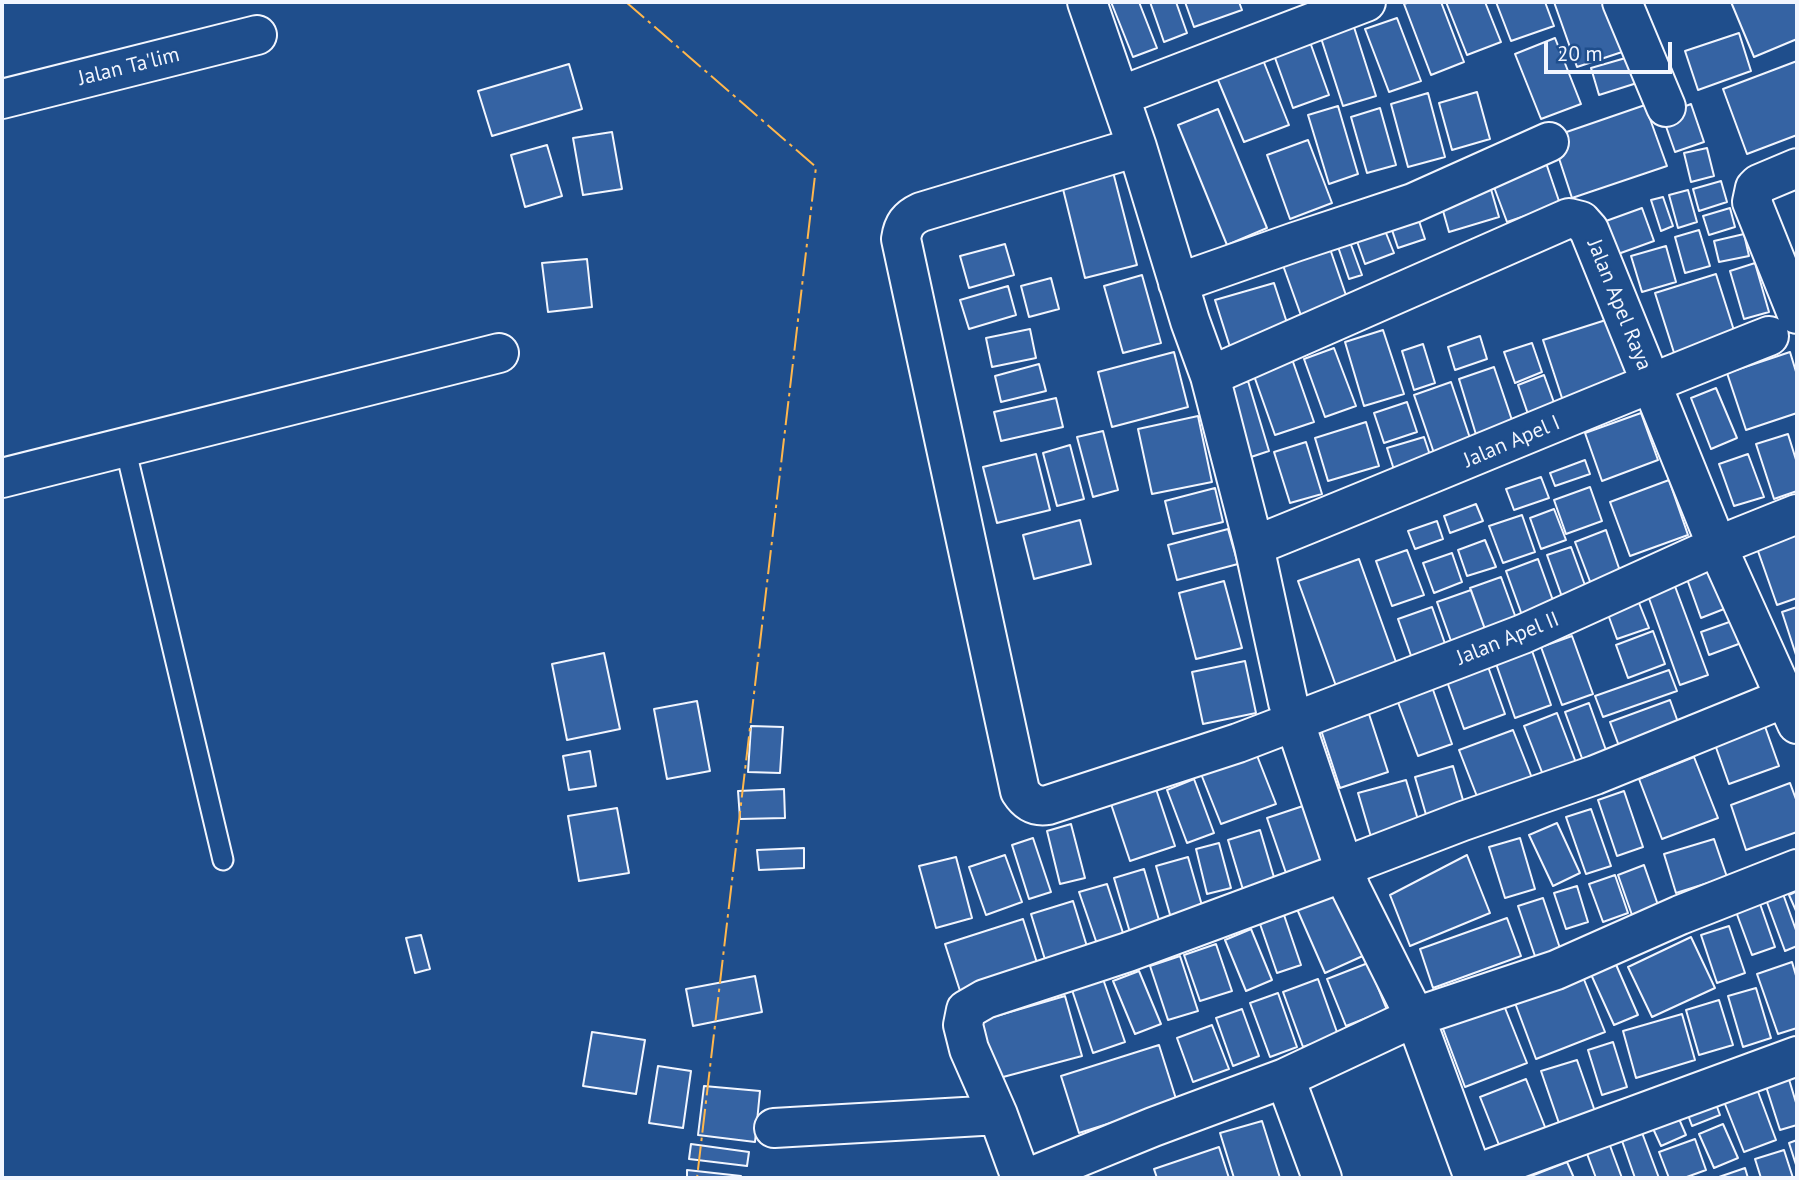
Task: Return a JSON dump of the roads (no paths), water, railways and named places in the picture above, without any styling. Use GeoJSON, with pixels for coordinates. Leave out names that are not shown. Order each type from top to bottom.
{"type":"FeatureCollection","features":[{"type":"Feature","properties":{"kind":"street"},"geometry":{"type":"LineString","coordinates":[[1087,2],[1137,147],[1178,283],[1210,376],[1254,546],[1288,702],[1351,889],[1415,1017],[1474,1177],[1797,1056]]}},
{"type":"Feature","properties":{"kind":"street"},"geometry":{"type":"LineString","coordinates":[[1120,96],[1366,2]]}},
{"type":"Feature","properties":{"kind":"street"},"geometry":{"type":"LineString","coordinates":[[1622,2],[1666,107]]}},
{"type":"Feature","properties":{"kind":"street","name":"Jalan Ta'lim"},"geometry":{"type":"LineString","coordinates":[[2,99],[257,35]]}},
{"type":"Feature","properties":{"kind":"street"},"geometry":{"type":"LineString","coordinates":[[1178,283],[1412,203],[1549,142]]}},
{"type":"Feature","properties":{"kind":"street","name":"Jalan Apel II"},"geometry":{"type":"LineString","coordinates":[[1137,147],[921,212],[905,223],[902,231],[901,239],[1020,791],[1032,804],[1048,805],[1295,722],[1523,634],[1717,546],[1797,514]]}},
{"type":"Feature","properties":{"kind":"street"},"geometry":{"type":"LineString","coordinates":[[1783,325],[1752,202],[1755,188],[1759,184],[1797,168]]}},
{"type":"Feature","properties":{"kind":"street","name":"Jalan Apel Raya"},"geometry":{"type":"LineString","coordinates":[[1210,376],[1569,218],[1581,221],[1589,230],[1717,546],[1794,705]]}},
{"type":"Feature","properties":{"kind":"street","name":"Jalan Apel I"},"geometry":{"type":"LineString","coordinates":[[1254,546],[1456,465],[1783,325]]}},
{"type":"Feature","properties":{"kind":"street"},"geometry":{"type":"LineString","coordinates":[[2,478],[499,353]]}},
{"type":"Feature","properties":{"kind":"street"},"geometry":{"type":"LineString","coordinates":[[1021,1178],[998,1115],[969,1049],[963,1026],[966,1010],[985,999],[1141,947],[1463,821],[1794,705]]}},
{"type":"Feature","properties":{"kind":"street"},"geometry":{"type":"LineString","coordinates":[[1028,1178],[1153,1127],[1285,1078],[1415,1017],[1556,970],[1680,915],[1797,869]]}},
{"type":"Feature","properties":{"kind":"street"},"geometry":{"type":"LineString","coordinates":[[1285,1078],[1322,1178]]}},
{"type":"Feature","properties":{"kind":"street"},"geometry":{"type":"LineString","coordinates":[[774,1128],[998,1115]]}},
{"type":"Feature","properties":{"kind":"lane"},"geometry":{"type":"LineString","coordinates":[[125,447],[223,860]]}}]}
